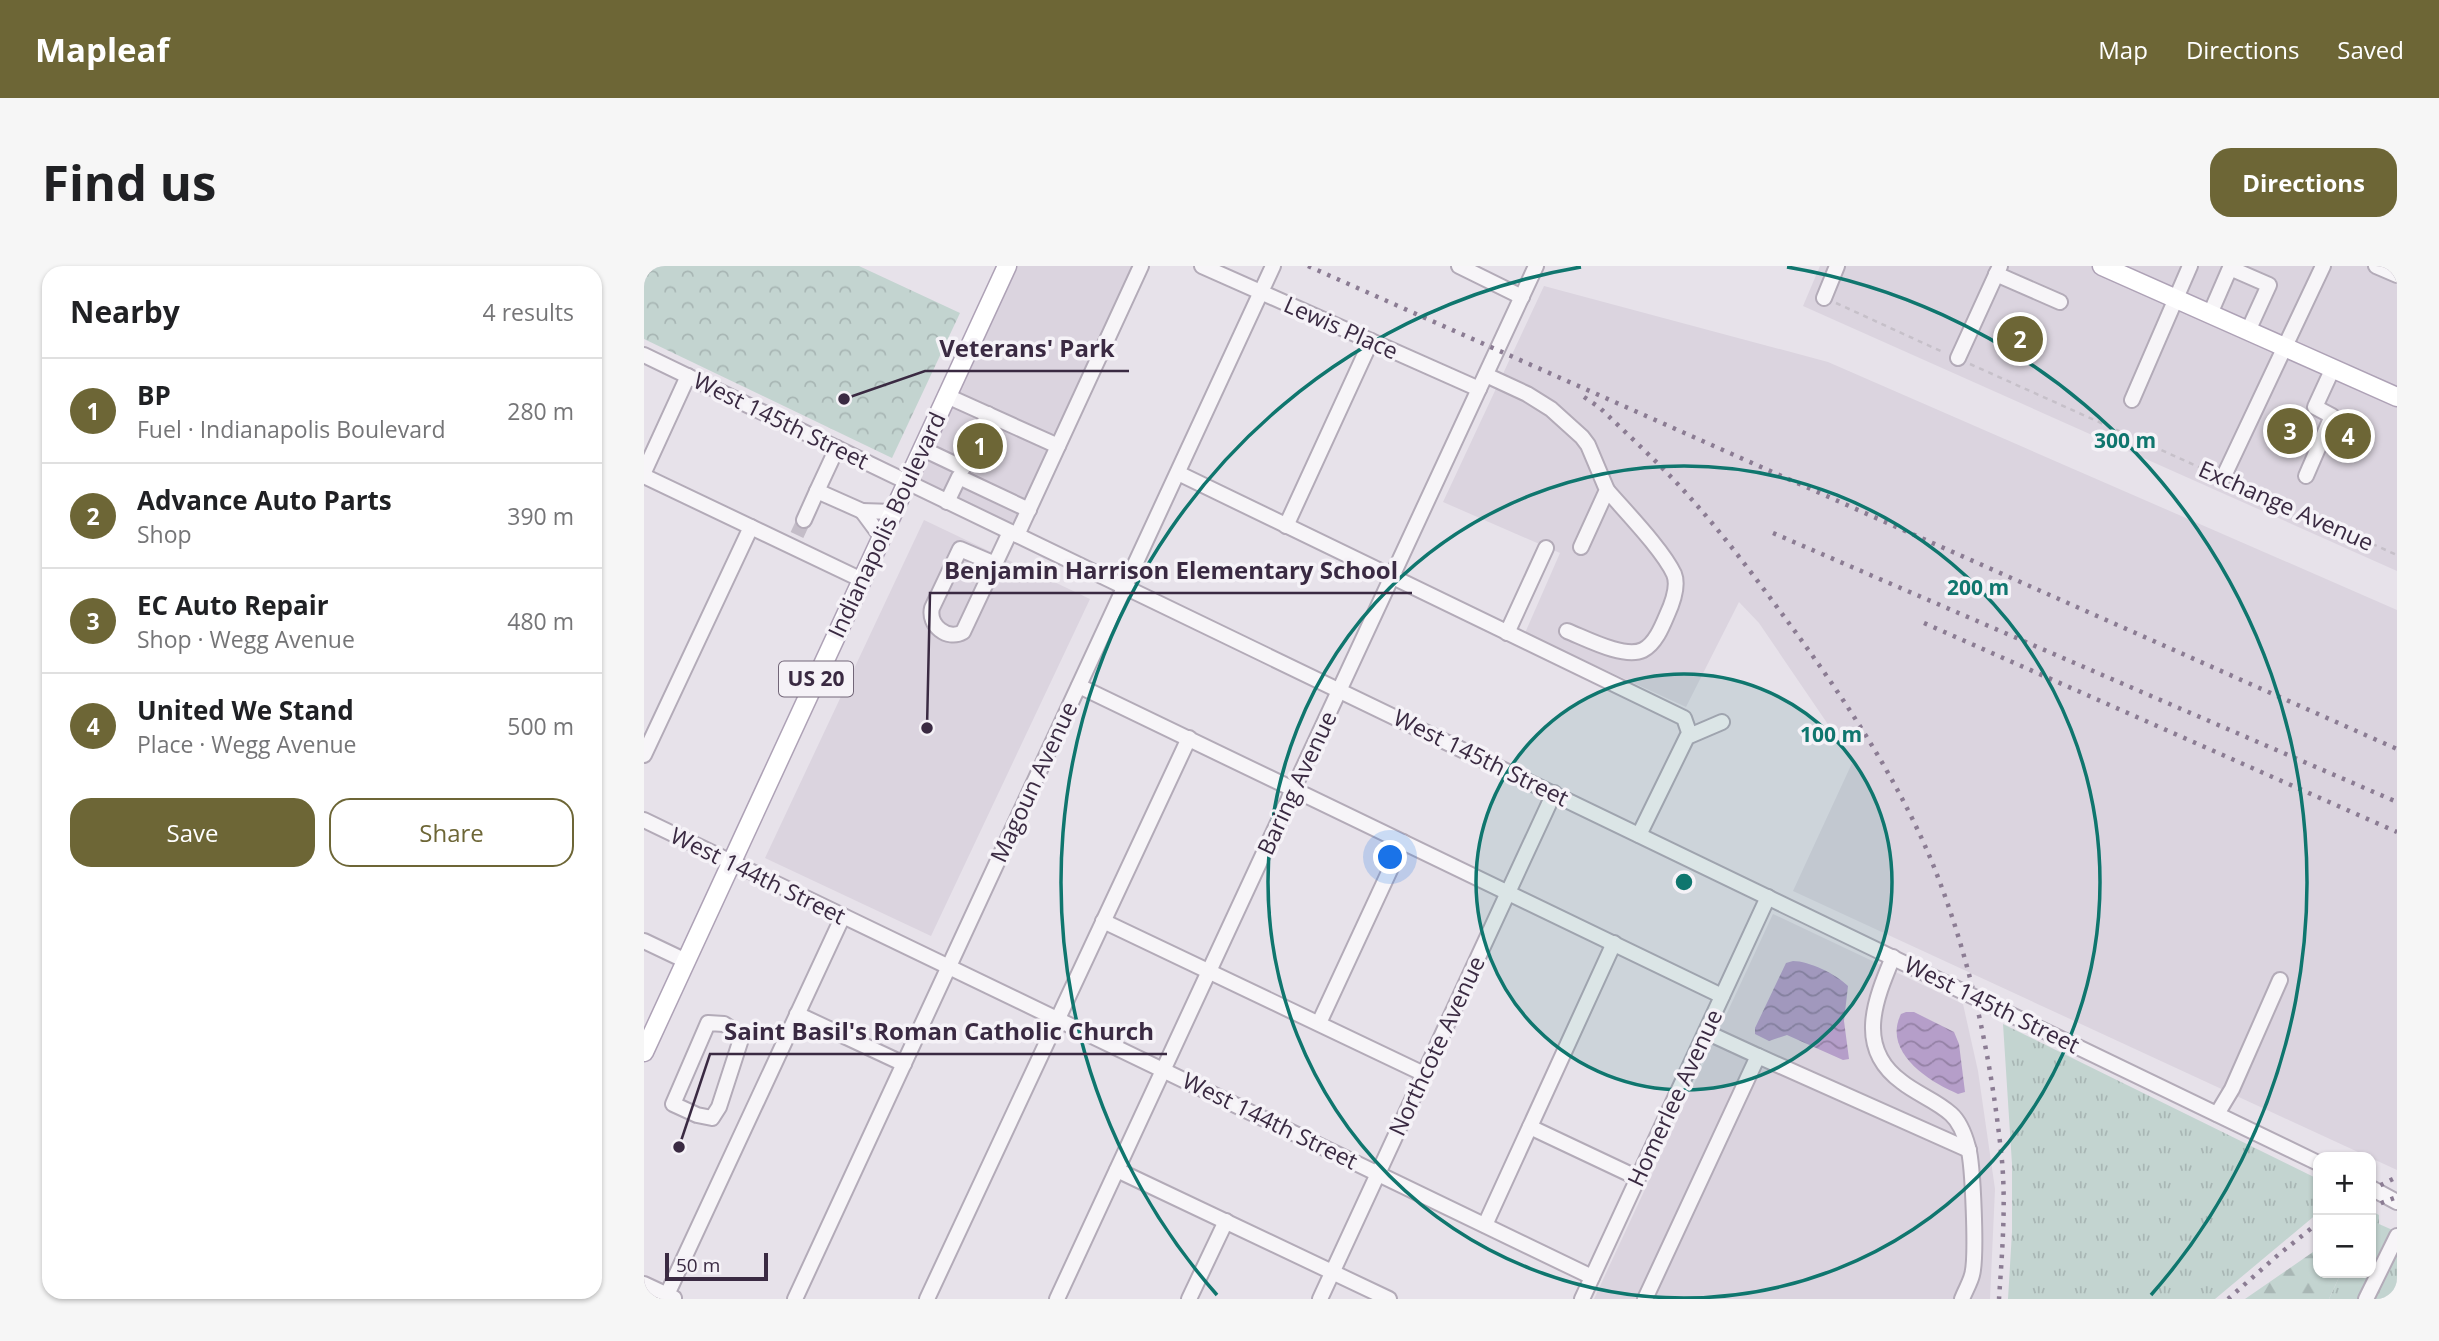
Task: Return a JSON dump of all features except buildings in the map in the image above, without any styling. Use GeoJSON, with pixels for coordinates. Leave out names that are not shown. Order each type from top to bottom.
{"type":"FeatureCollection","features":[{"type":"Feature","properties":{"kind":"main road","name":"Indianapolis Boulevard"},"geometry":{"type":"LineString","coordinates":[[644,1052],[1007,266]]}},
{"type":"Feature","properties":{"kind":"main road"},"geometry":{"type":"LineString","coordinates":[[2102,266],[2133,272],[2176,299],[2397,397]]}},
{"type":"Feature","properties":{"kind":"street"},"geometry":{"type":"LineString","coordinates":[[995,564],[960,549],[932,608],[930,617],[933,624],[952,635],[963,632],[995,564],[1029,510],[1141,266]]}},
{"type":"Feature","properties":{"kind":"street","name":"Lewis Place"},"geometry":{"type":"LineString","coordinates":[[1202,266],[1479,389]]}},
{"type":"Feature","properties":{"kind":"street","name":"Magoun Avenue"},"geometry":{"type":"LineString","coordinates":[[795,1299],[1273,266]]}},
{"type":"Feature","properties":{"kind":"street"},"geometry":{"type":"LineString","coordinates":[[1459,266],[1522,297]]}},
{"type":"Feature","properties":{"kind":"street","name":"Baring Avenue"},"geometry":{"type":"LineString","coordinates":[[1057,1299],[1536,266]]}},
{"type":"Feature","properties":{"kind":"street"},"geometry":{"type":"LineString","coordinates":[[1824,298],[1837,266]]}},
{"type":"Feature","properties":{"kind":"street"},"geometry":{"type":"LineString","coordinates":[[2132,400],[2189,266]]}},
{"type":"Feature","properties":{"kind":"street"},"geometry":{"type":"LineString","coordinates":[[2223,478],[2323,266]]}},
{"type":"Feature","properties":{"kind":"street"},"geometry":{"type":"LineString","coordinates":[[2376,266],[2397,275]]}},
{"type":"Feature","properties":{"kind":"street"},"geometry":{"type":"LineString","coordinates":[[2210,314],[2230,268],[2269,285],[2248,331]]}},
{"type":"Feature","properties":{"kind":"street"},"geometry":{"type":"LineString","coordinates":[[1958,358],[1998,270],[2060,302]]}},
{"type":"Feature","properties":{"kind":"street"},"geometry":{"type":"LineString","coordinates":[[1286,526],[1371,341]]}},
{"type":"Feature","properties":{"kind":"street","name":"West 145th Street"},"geometry":{"type":"LineString","coordinates":[[644,355],[2313,1161]]}},
{"type":"Feature","properties":{"kind":"street"},"geometry":{"type":"LineString","coordinates":[[2306,476],[2332,416],[2315,407],[2333,368]]}},
{"type":"Feature","properties":{"kind":"street"},"geometry":{"type":"LineString","coordinates":[[1486,375],[1527,394],[1551,409],[1582,438],[1588,445],[1607,490],[1675,576],[1673,601],[1660,632],[1645,650],[1632,653],[1612,649],[1567,631]]}},
{"type":"Feature","properties":{"kind":"street"},"geometry":{"type":"LineString","coordinates":[[688,376],[644,474],[751,527],[795,541],[862,580]]}},
{"type":"Feature","properties":{"kind":"street"},"geometry":{"type":"LineString","coordinates":[[947,396],[1058,446]]}},
{"type":"Feature","properties":{"kind":"street"},"geometry":{"type":"LineString","coordinates":[[981,431],[988,414]]}},
{"type":"Feature","properties":{"kind":"street"},"geometry":{"type":"LineString","coordinates":[[804,520],[837,448]]}},
{"type":"Feature","properties":{"kind":"street"},"geometry":{"type":"LineString","coordinates":[[923,449],[963,468],[1029,510]]}},
{"type":"Feature","properties":{"kind":"street"},"geometry":{"type":"LineString","coordinates":[[947,502],[963,468]]}},
{"type":"Feature","properties":{"kind":"street"},"geometry":{"type":"LineString","coordinates":[[1178,473],[1684,718],[1690,734]]}},
{"type":"Feature","properties":{"kind":"street"},"geometry":{"type":"LineString","coordinates":[[1581,547],[1607,490]]}},
{"type":"Feature","properties":{"kind":"street"},"geometry":{"type":"LineString","coordinates":[[817,491],[862,512],[893,512]]}},
{"type":"Feature","properties":{"kind":"street"},"geometry":{"type":"LineString","coordinates":[[862,512],[882,538]]}},
{"type":"Feature","properties":{"kind":"street"},"geometry":{"type":"LineString","coordinates":[[644,755],[751,527]]}},
{"type":"Feature","properties":{"kind":"street"},"geometry":{"type":"LineString","coordinates":[[1507,633],[1546,548]]}},
{"type":"Feature","properties":{"kind":"street"},"geometry":{"type":"LineString","coordinates":[[1079,686],[1722,996]]}},
{"type":"Feature","properties":{"kind":"street"},"geometry":{"type":"LineString","coordinates":[[1639,835],[1684,741],[1690,734],[1722,722]]}},
{"type":"Feature","properties":{"kind":"street"},"geometry":{"type":"LineString","coordinates":[[927,1299],[1189,738]]}},
{"type":"Feature","properties":{"kind":"street","name":"Northcote Avenue"},"geometry":{"type":"LineString","coordinates":[[1320,1299],[1554,793]]}},
{"type":"Feature","properties":{"kind":"street","name":"West 144th Street"},"geometry":{"type":"LineString","coordinates":[[644,820],[1592,1277]]}},
{"type":"Feature","properties":{"kind":"street"},"geometry":{"type":"LineString","coordinates":[[1319,1023],[1403,842]]}},
{"type":"Feature","properties":{"kind":"street","name":"Homerlee Avenue"},"geometry":{"type":"LineString","coordinates":[[1582,1299],[1768,897]]}},
{"type":"Feature","properties":{"kind":"street"},"geometry":{"type":"LineString","coordinates":[[644,1284],[670,1298],[843,916]]}},
{"type":"Feature","properties":{"kind":"street"},"geometry":{"type":"LineString","coordinates":[[1103,921],[1424,1073]]}},
{"type":"Feature","properties":{"kind":"street"},"geometry":{"type":"LineString","coordinates":[[644,941],[686,961]]}},
{"type":"Feature","properties":{"kind":"street"},"geometry":{"type":"LineString","coordinates":[[1485,1225],[1614,943]]}},
{"type":"Feature","properties":{"kind":"street"},"geometry":{"type":"LineString","coordinates":[[1893,957],[1872,1018],[1873,1037],[1878,1054],[1889,1071],[1900,1081],[1952,1115],[1962,1130],[1969,1150],[1973,1273],[1962,1299]]}},
{"type":"Feature","properties":{"kind":"street"},"geometry":{"type":"LineString","coordinates":[[2217,1114],[2251,1047],[2280,979]]}},
{"type":"Feature","properties":{"kind":"street"},"geometry":{"type":"LineString","coordinates":[[797,1014],[904,1064]]}},
{"type":"Feature","properties":{"kind":"street"},"geometry":{"type":"LineString","coordinates":[[708,1023],[724,1024],[742,1036],[719,1107],[712,1118],[697,1115],[673,1104],[708,1023]]}},
{"type":"Feature","properties":{"kind":"street"},"geometry":{"type":"LineString","coordinates":[[1706,1032],[1969,1150]]}},
{"type":"Feature","properties":{"kind":"street"},"geometry":{"type":"LineString","coordinates":[[1645,1299],[1758,1056]]}},
{"type":"Feature","properties":{"kind":"street"},"geometry":{"type":"LineString","coordinates":[[1530,1127],[1638,1178]]}},
{"type":"Feature","properties":{"kind":"street"},"geometry":{"type":"LineString","coordinates":[[1117,1170],[1389,1299]]}},
{"type":"Feature","properties":{"kind":"street"},"geometry":{"type":"LineString","coordinates":[[2376,1191],[2394,1201]]}},
{"type":"Feature","properties":{"kind":"street"},"geometry":{"type":"LineString","coordinates":[[1189,1299],[1226,1221]]}},
{"type":"Feature","properties":{"kind":"street"},"geometry":{"type":"LineString","coordinates":[[2366,1299],[2397,1236]]}},
{"type":"Feature","properties":{"kind":"path","name":"Exchange Avenue"},"geometry":{"type":"LineString","coordinates":[[1824,298],[2397,555]]}},
{"type":"Feature","properties":{"kind":"shaded area"},"geometry":{"type":"Polygon","coordinates":[[[1011,266],[1145,266],[1023,535],[911,480],[1011,266]]]}},
{"type":"Feature","properties":{"kind":"shaded area"},"geometry":{"type":"Polygon","coordinates":[[[1820,266],[2376,266],[2397,275],[2397,571],[1803,306],[1820,266]]]}},
{"type":"Feature","properties":{"kind":"shaded area"},"geometry":{"type":"Polygon","coordinates":[[[1544,286],[1828,362],[2397,610],[2397,1170],[2376,1160],[2376,1152],[2358,1152],[1793,891],[1853,761],[1759,623],[1739,602],[1686,707],[1525,633],[1560,553],[1443,502],[1544,286]]]}},
{"type":"Feature","properties":{"kind":"shaded area"},"geometry":{"type":"Polygon","coordinates":[[[924,520],[1090,599],[931,936],[765,858],[924,520]]]}},
{"type":"Feature","properties":{"kind":"shaded area"},"geometry":{"type":"Polygon","coordinates":[[[1773,914],[1963,1004],[1978,1071],[1995,1189],[1990,1299],[1594,1299],[1773,914]]]}},
{"type":"Feature","properties":{"kind":"green space"},"geometry":{"type":"Polygon","coordinates":[[[644,266],[859,266],[960,313],[892,458],[644,339],[644,266]]]}},
{"type":"Feature","properties":{"kind":"green space"},"geometry":{"type":"Polygon","coordinates":[[[2003,1024],[2313,1177],[2313,1217],[2215,1299],[2008,1299],[2012,1164],[2003,1024]]]}},
{"type":"Feature","properties":{"kind":"green space"},"geometry":{"type":"Polygon","coordinates":[[[2376,1214],[2379,1215],[2379,1224],[2397,1232],[2397,1299],[2329,1299],[2339,1278],[2376,1278],[2376,1214]]]}},
{"type":"Feature","properties":{"kind":"green space"},"geometry":{"type":"Polygon","coordinates":[[[2313,1252],[2313,1278],[2339,1278],[2329,1299],[2245,1299],[2313,1252]]]}},
{"type":"Feature","properties":{"kind":"water"},"geometry":{"type":"Polygon","coordinates":[[[1793,961],[1822,969],[1848,986],[1844,1021],[1849,1059],[1843,1060],[1787,1035],[1769,1041],[1755,1034],[1755,1028],[1786,963],[1793,961]]]}},
{"type":"Feature","properties":{"kind":"water"},"geometry":{"type":"Polygon","coordinates":[[[1914,1012],[1954,1032],[1959,1044],[1965,1092],[1958,1094],[1934,1082],[1903,1053],[1897,1028],[1901,1014],[1914,1012]]]}},
{"type":"Feature","properties":{"kind":"tunnel"},"geometry":{"type":"LineString","coordinates":[[968,458],[981,431]]}},
{"type":"Feature","properties":{"kind":"tunnel"},"geometry":{"type":"LineString","coordinates":[[797,535],[804,520]]}},
{"type":"Feature","properties":{"kind":"railway"},"geometry":{"type":"LineString","coordinates":[[1308,266],[2397,749]]}},
{"type":"Feature","properties":{"kind":"railway"},"geometry":{"type":"LineString","coordinates":[[1584,397],[1599,407],[1665,471],[1742,560],[1853,715],[1889,775],[1920,836],[1959,938],[1986,1049],[2003,1178],[1999,1299]]}},
{"type":"Feature","properties":{"kind":"railway"},"geometry":{"type":"LineString","coordinates":[[1773,533],[2397,802]]}},
{"type":"Feature","properties":{"kind":"railway"},"geometry":{"type":"LineString","coordinates":[[1924,623],[2397,832]]}},
{"type":"Feature","properties":{"kind":"railway"},"geometry":{"type":"LineString","coordinates":[[2376,1188],[2397,1177]]}},
{"type":"Feature","properties":{"kind":"railway"},"geometry":{"type":"LineString","coordinates":[[2376,1205],[2397,1197]]}},
{"type":"Feature","properties":{"kind":"railway"},"geometry":{"type":"LineString","coordinates":[[2228,1299],[2313,1227]]}},
{"type":"Feature","properties":{"kind":"place","name":"Advance Auto Parts"},"geometry":{"type":"Point","coordinates":[2020,339]}},
{"type":"Feature","properties":{"kind":"place","name":"Veterans' Park"},"geometry":{"type":"Point","coordinates":[844,399]}},
{"type":"Feature","properties":{"kind":"place","name":"EC Auto Repair"},"geometry":{"type":"Point","coordinates":[2290,431]}},
{"type":"Feature","properties":{"kind":"place","name":"United We Stand"},"geometry":{"type":"Point","coordinates":[2348,436]}},
{"type":"Feature","properties":{"kind":"place","name":"BP"},"geometry":{"type":"Point","coordinates":[980,446]}},
{"type":"Feature","properties":{"kind":"place","name":"Benjamin Harrison Elementary School"},"geometry":{"type":"Point","coordinates":[927,728]}},
{"type":"Feature","properties":{"kind":"place","name":"Saint Basil's Roman Catholic Church"},"geometry":{"type":"Point","coordinates":[679,1147]}}]}
